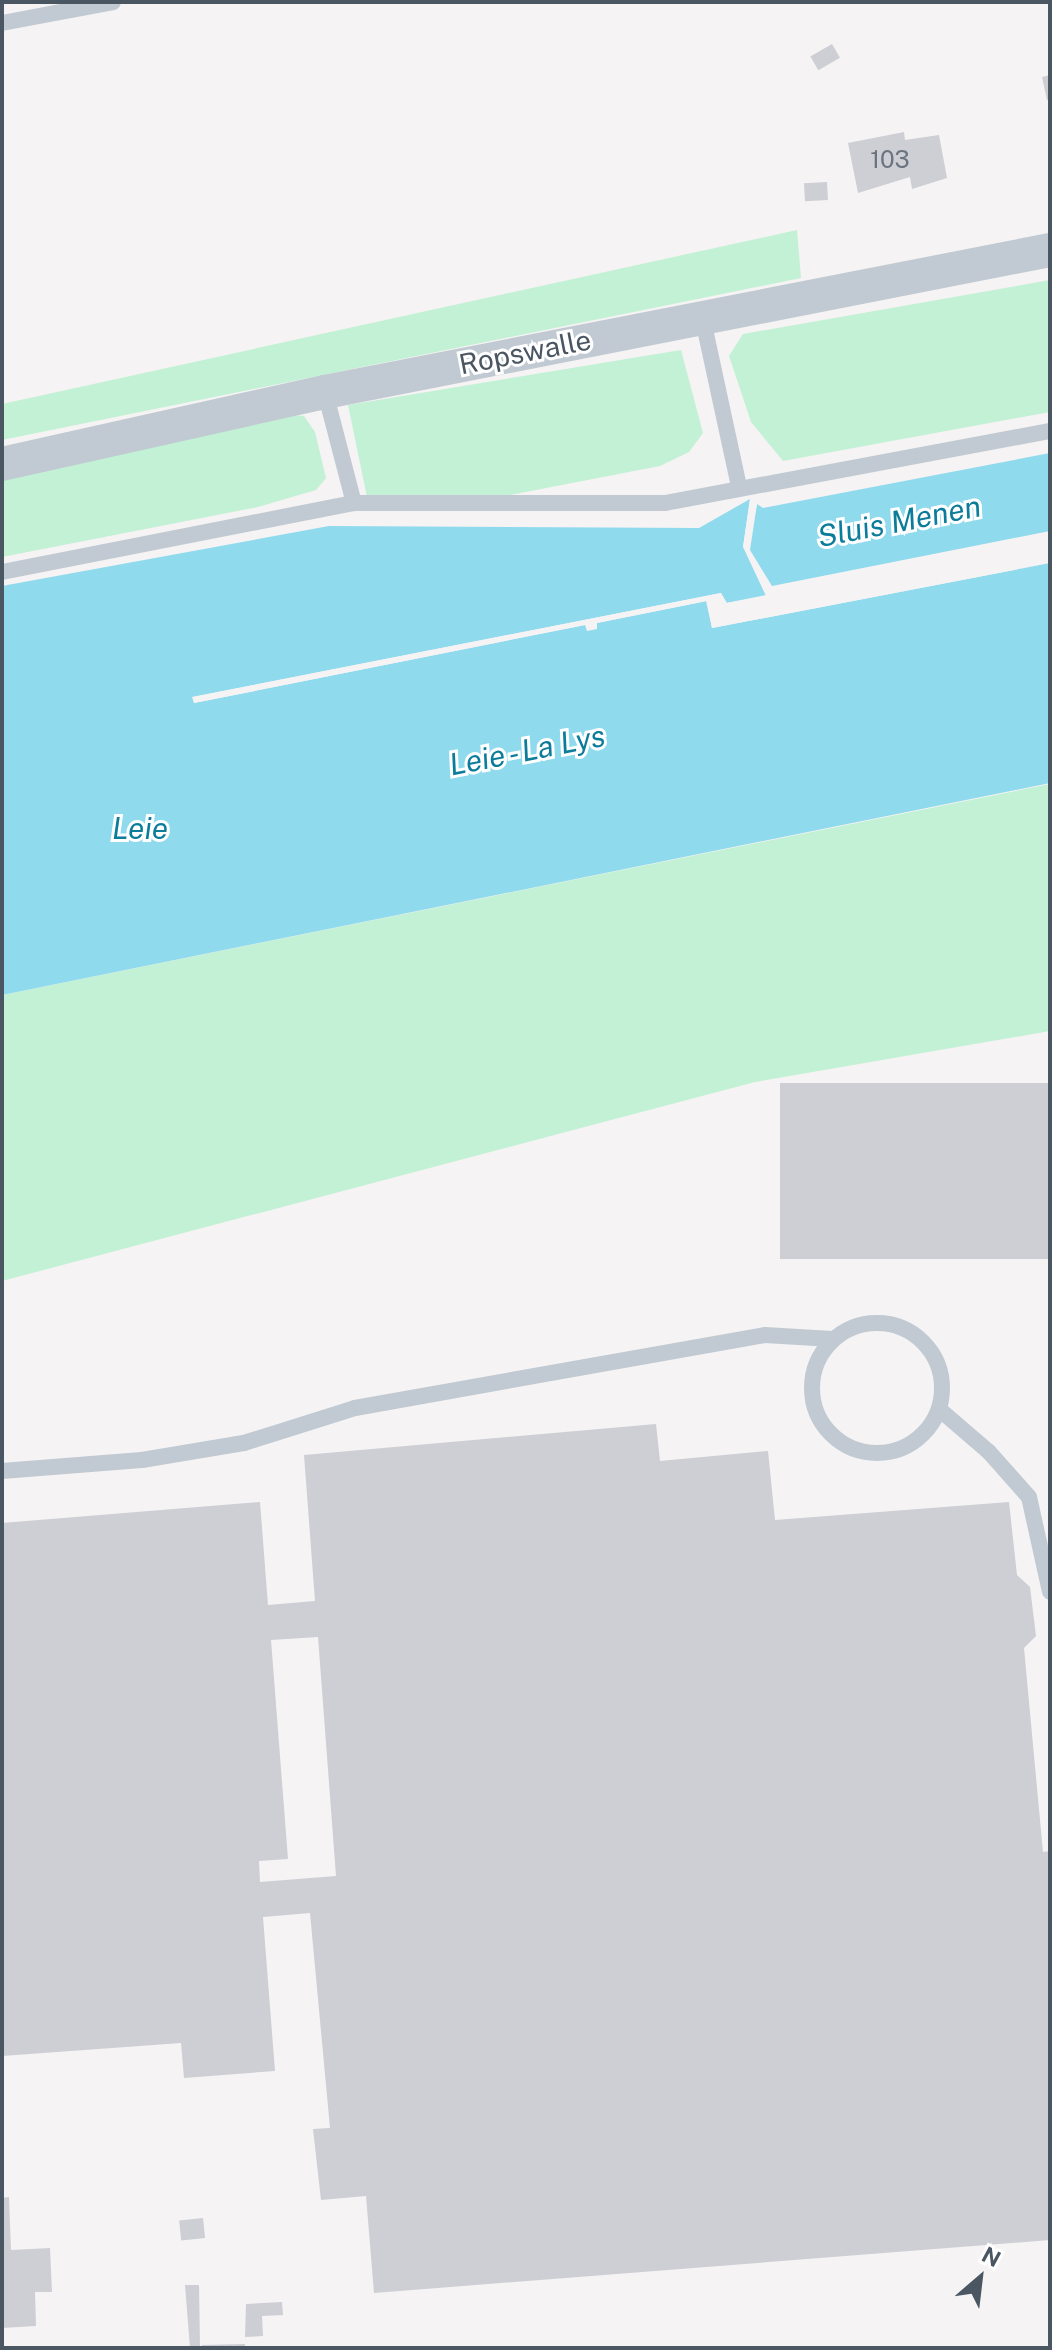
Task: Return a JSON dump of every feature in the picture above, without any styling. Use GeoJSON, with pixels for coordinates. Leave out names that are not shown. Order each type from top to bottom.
{"type":"FeatureCollection","features":[{"type":"Feature","properties":{"kind":"street","name":"Ropswalle"},"geometry":{"type":"LineString","coordinates":[[2,464],[325,392],[1050,250]]}},
{"type":"Feature","properties":{"kind":"lane"},"geometry":{"type":"LineString","coordinates":[[2,23],[113,2]]}},
{"type":"Feature","properties":{"kind":"lane"},"geometry":{"type":"LineString","coordinates":[[703,320],[739,487]]}},
{"type":"Feature","properties":{"kind":"lane"},"geometry":{"type":"LineString","coordinates":[[325,392],[354,503]]}},
{"type":"Feature","properties":{"kind":"lane"},"geometry":{"type":"LineString","coordinates":[[2,572],[354,503],[665,503],[1050,431]]}},
{"type":"Feature","properties":{"kind":"lane"},"geometry":{"type":"LineString","coordinates":[[2,1471],[142,1460],[244,1443],[355,1408],[765,1335],[832,1339],[871,1322],[893,1323],[912,1332],[939,1366],[939,1409],[913,1442],[893,1451],[872,1453],[833,1436],[819,1419],[812,1378],[832,1339]]}},
{"type":"Feature","properties":{"kind":"lane"},"geometry":{"type":"LineString","coordinates":[[939,1409],[989,1452],[1029,1497],[1050,1592]]}},
{"type":"Feature","properties":{"kind":"green space"},"geometry":{"type":"Polygon","coordinates":[[[797,230],[801,278],[2,440],[2,404],[797,230]]]}},
{"type":"Feature","properties":{"kind":"green space"},"geometry":{"type":"Polygon","coordinates":[[[1050,280],[1050,412],[783,461],[751,422],[729,356],[743,334],[1050,280]]]}},
{"type":"Feature","properties":{"kind":"green space"},"geometry":{"type":"Polygon","coordinates":[[[681,350],[703,433],[689,452],[660,466],[510,495],[367,497],[348,405],[681,350]]]}},
{"type":"Feature","properties":{"kind":"green space"},"geometry":{"type":"Polygon","coordinates":[[[281,414],[304,416],[315,432],[326,478],[316,490],[258,507],[2,557],[2,478],[281,414]]]}},
{"type":"Feature","properties":{"kind":"green space"},"geometry":{"type":"Polygon","coordinates":[[[1050,784],[1050,1031],[755,1082],[2,1281],[2,995],[1050,784]]]}},
{"type":"Feature","properties":{"kind":"water","name":"Leie"},"geometry":{"type":"Polygon","coordinates":[[[1050,453],[1050,538],[726,603],[721,593],[193,697],[194,703],[585,625],[597,629],[597,623],[707,601],[712,628],[1050,563],[1050,783],[2,995],[2,586],[329,526],[699,528],[750,499],[743,547],[748,549],[757,504],[763,508],[1050,453]]]}},
{"type":"Feature","properties":{"kind":"pier"},"geometry":{"type":"Polygon","coordinates":[[[750,499],[757,504],[750,550],[772,586],[1050,531],[1050,542],[727,607],[719,597],[710,599],[715,624],[1050,563],[712,628],[706,601],[597,623],[597,629],[587,631],[585,625],[194,703],[192,697],[721,593],[727,603],[766,596],[743,547],[750,499]]]}},
{"type":"Feature","properties":{"kind":"building"},"geometry":{"type":"Polygon","coordinates":[[[832,44],[840,58],[818,70],[810,56],[832,44]]]}},
{"type":"Feature","properties":{"kind":"building"},"geometry":{"type":"Polygon","coordinates":[[[1050,75],[1050,100],[1047,100],[1042,77],[1050,75]]]}},
{"type":"Feature","properties":{"kind":"building"},"geometry":{"type":"Polygon","coordinates":[[[904,132],[905,140],[939,135],[947,178],[912,189],[910,177],[858,193],[848,143],[904,132]]]}},
{"type":"Feature","properties":{"kind":"building"},"geometry":{"type":"Polygon","coordinates":[[[827,182],[828,200],[805,201],[804,183],[827,182]]]}},
{"type":"Feature","properties":{"kind":"building"},"geometry":{"type":"Polygon","coordinates":[[[780,1083],[1050,1083],[1050,1259],[780,1259],[780,1083]]]}},
{"type":"Feature","properties":{"kind":"building"},"geometry":{"type":"Polygon","coordinates":[[[656,1424],[660,1461],[768,1451],[775,1520],[1009,1502],[1017,1575],[1030,1587],[1036,1636],[1024,1648],[1043,1852],[1050,1851],[1050,2240],[374,2293],[366,2196],[321,2200],[313,2129],[330,2128],[310,1913],[263,1917],[275,2071],[184,2078],[181,2043],[2,2056],[2,1523],[260,1502],[268,1605],[315,1601],[304,1455],[656,1424]],[[318,1637],[271,1640],[288,1859],[259,1861],[260,1882],[336,1876],[318,1637]]]}},
{"type":"Feature","properties":{"kind":"building"},"geometry":{"type":"Polygon","coordinates":[[[9,2197],[11,2250],[50,2248],[52,2292],[35,2292],[36,2326],[2,2328],[2,2198],[9,2197]]]}},
{"type":"Feature","properties":{"kind":"building"},"geometry":{"type":"Polygon","coordinates":[[[203,2218],[205,2238],[181,2240],[179,2221],[203,2218]]]}},
{"type":"Feature","properties":{"kind":"building"},"geometry":{"type":"Polygon","coordinates":[[[185,2285],[199,2285],[200,2348],[190,2348],[185,2285]]]}},
{"type":"Feature","properties":{"kind":"building"},"geometry":{"type":"Polygon","coordinates":[[[282,2302],[283,2315],[262,2316],[263,2336],[245,2337],[246,2304],[282,2302]]]}},
{"type":"Feature","properties":{"kind":"building"},"geometry":{"type":"Polygon","coordinates":[[[245,2344],[245,2348],[202,2348],[202,2345],[245,2344]]]}},
{"type":"Feature","properties":{"kind":"water label","name":"Sluis Menen"},"geometry":{"type":"Point","coordinates":[899,521]}},
{"type":"Feature","properties":{"kind":"water label","name":"Leie - La Lys"},"geometry":{"type":"Point","coordinates":[527,750]}}]}
